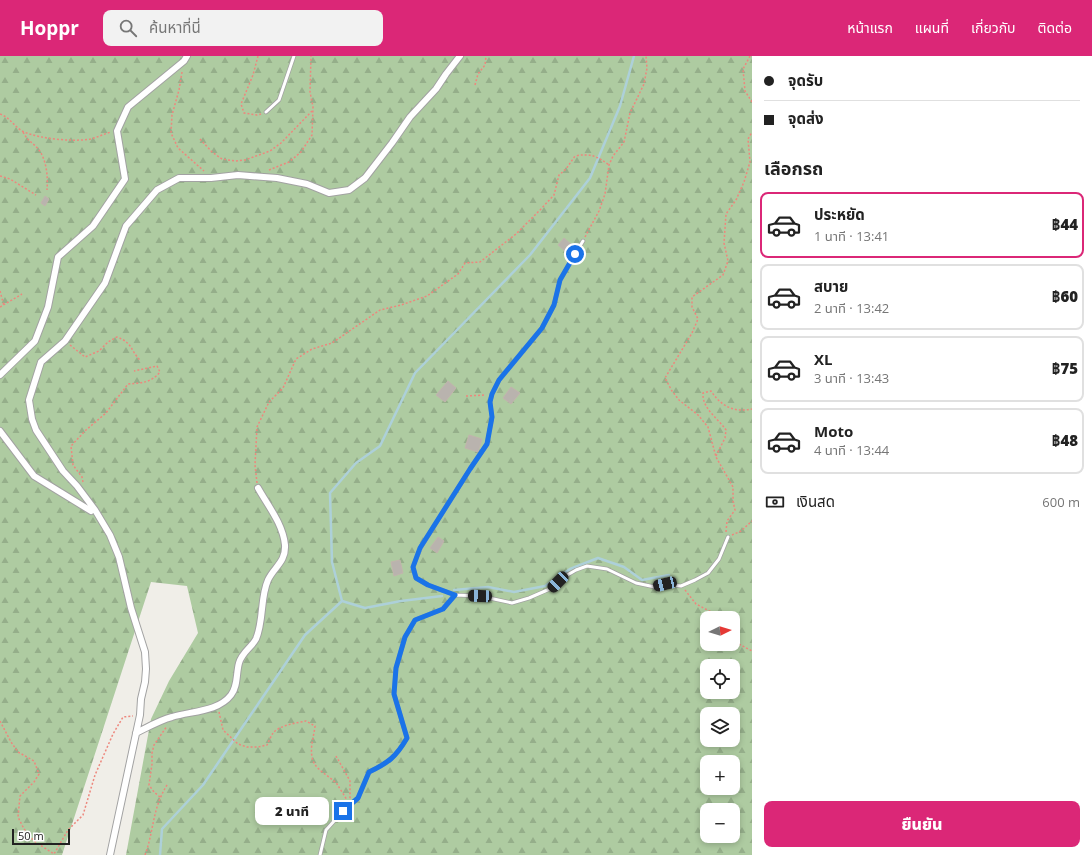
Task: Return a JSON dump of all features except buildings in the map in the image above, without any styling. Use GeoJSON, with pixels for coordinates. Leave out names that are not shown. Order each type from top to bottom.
{"type":"FeatureCollection","features":[{"type":"Feature","properties":{"kind":"street"},"geometry":{"type":"LineString","coordinates":[[110,855],[140,715],[141,699],[145,682],[145,652],[131,608],[119,557],[110,535],[95,510],[77,486],[63,471],[36,430],[29,400],[41,362],[65,341],[105,283],[126,226],[157,190],[179,178],[211,178],[238,175],[277,178],[307,184],[329,193],[349,190],[365,178],[410,117],[436,89],[460,56]]}},
{"type":"Feature","properties":{"kind":"street"},"geometry":{"type":"LineString","coordinates":[[0,375],[35,341],[48,307],[58,257],[94,226],[125,179],[117,131],[128,107],[185,58]]}},
{"type":"Feature","properties":{"kind":"street"},"geometry":{"type":"LineString","coordinates":[[0,431],[34,476],[91,511]]}},
{"type":"Feature","properties":{"kind":"street"},"geometry":{"type":"LineString","coordinates":[[136,733],[171,717],[218,706],[231,695],[237,682],[239,663],[245,651],[255,640],[261,621],[268,579],[282,562],[285,547],[284,534],[280,524],[258,488]]}},
{"type":"Feature","properties":{"kind":"lane"},"geometry":{"type":"LineString","coordinates":[[266,112],[278,100],[294,56]]}},
{"type":"Feature","properties":{"kind":"lane"},"geometry":{"type":"LineString","coordinates":[[583,241],[560,280],[554,305],[542,328],[499,380],[492,394],[490,402],[492,417],[487,444],[420,548],[413,567],[416,578],[428,585],[455,595],[480,596],[512,602],[529,598],[552,588],[564,577],[587,566],[607,569],[636,583],[655,586],[665,584],[681,586],[708,573],[719,560],[728,537]]}},
{"type":"Feature","properties":{"kind":"lane"},"geometry":{"type":"LineString","coordinates":[[320,855],[326,830],[358,798],[369,772],[386,764],[400,751],[407,738],[394,694],[396,668],[405,637],[415,620],[443,609],[455,595]]}},
{"type":"Feature","properties":{"kind":"path"},"geometry":{"type":"LineString","coordinates":[[258,56],[253,75],[241,104],[244,113],[257,115],[266,112]]}},
{"type":"Feature","properties":{"kind":"path"},"geometry":{"type":"LineString","coordinates":[[266,177],[268,170],[289,162],[301,152],[312,135],[313,107],[310,92],[311,56]]}},
{"type":"Feature","properties":{"kind":"path"},"geometry":{"type":"LineString","coordinates":[[475,85],[478,74],[484,65],[486,56]]}},
{"type":"Feature","properties":{"kind":"path"},"geometry":{"type":"LineString","coordinates":[[583,241],[599,211],[605,194],[609,165],[613,156],[624,142],[630,113],[644,84],[647,68],[646,56]]}},
{"type":"Feature","properties":{"kind":"path"},"geometry":{"type":"LineString","coordinates":[[750,56],[743,69],[745,91],[752,102]]}},
{"type":"Feature","properties":{"kind":"path"},"geometry":{"type":"LineString","coordinates":[[185,58],[179,90],[172,115],[171,133],[178,148],[211,178]]}},
{"type":"Feature","properties":{"kind":"path"},"geometry":{"type":"LineString","coordinates":[[200,139],[212,152],[222,159],[234,161],[245,160],[270,151],[281,143],[312,111]]}},
{"type":"Feature","properties":{"kind":"path"},"geometry":{"type":"LineString","coordinates":[[0,114],[9,118],[23,132],[27,139],[40,151],[47,174],[47,190]]}},
{"type":"Feature","properties":{"kind":"path"},"geometry":{"type":"LineString","coordinates":[[23,132],[72,140],[92,138],[117,131]]}},
{"type":"Feature","properties":{"kind":"path"},"geometry":{"type":"LineString","coordinates":[[752,132],[748,139],[750,162],[744,182],[736,200],[726,214],[724,243],[728,261],[723,275],[692,297],[692,307],[698,319],[692,333],[666,378],[672,391],[679,400],[698,415],[708,427],[716,457],[733,487],[733,501],[735,510],[727,521],[726,530],[728,537],[741,531],[752,521]]}},
{"type":"Feature","properties":{"kind":"path"},"geometry":{"type":"LineString","coordinates":[[258,488],[255,465],[257,426],[269,402],[283,388],[296,359],[312,349],[332,343],[380,310],[401,305],[427,296],[458,274],[465,263],[480,262],[486,258],[516,234],[554,195],[559,175],[566,169],[575,156],[584,154],[595,156],[609,165]]}},
{"type":"Feature","properties":{"kind":"path"},"geometry":{"type":"LineString","coordinates":[[0,176],[10,179],[36,195]]}},
{"type":"Feature","properties":{"kind":"path"},"geometry":{"type":"LineString","coordinates":[[0,291],[4,306]]}},
{"type":"Feature","properties":{"kind":"path"},"geometry":{"type":"LineString","coordinates":[[0,307],[22,294]]}},
{"type":"Feature","properties":{"kind":"path"},"geometry":{"type":"LineString","coordinates":[[65,341],[84,356],[99,351],[108,342],[117,337],[125,340],[140,360]]}},
{"type":"Feature","properties":{"kind":"path"},"geometry":{"type":"LineString","coordinates":[[83,484],[82,477],[73,465],[71,446],[86,430],[106,413],[128,384],[142,383],[154,379],[160,372],[156,366],[134,371]]}},
{"type":"Feature","properties":{"kind":"path"},"geometry":{"type":"LineString","coordinates":[[716,457],[726,430],[710,412],[703,401],[703,394],[711,391],[717,400],[733,410],[744,411],[752,409]]}},
{"type":"Feature","properties":{"kind":"path"},"geometry":{"type":"LineString","coordinates":[[466,396],[492,394]]}},
{"type":"Feature","properties":{"kind":"path"},"geometry":{"type":"LineString","coordinates":[[681,586],[696,604],[709,611]]}},
{"type":"Feature","properties":{"kind":"path"},"geometry":{"type":"LineString","coordinates":[[740,645],[752,651]]}},
{"type":"Feature","properties":{"kind":"path"},"geometry":{"type":"LineString","coordinates":[[218,706],[223,730],[238,744],[247,747],[267,745],[273,733],[294,724],[306,721],[315,726],[311,748],[312,759],[319,770],[328,775],[336,784],[350,805]]}},
{"type":"Feature","properties":{"kind":"path"},"geometry":{"type":"LineString","coordinates":[[0,721],[18,752],[34,761],[39,774],[34,782],[20,796],[18,817],[24,829],[34,841],[54,854],[68,830],[83,815],[97,769],[113,734],[123,717],[140,715]]}},
{"type":"Feature","properties":{"kind":"path"},"geometry":{"type":"LineString","coordinates":[[160,796],[154,792],[149,785],[152,753],[154,745],[160,734],[168,725],[171,717]]}},
{"type":"Feature","properties":{"kind":"path"},"geometry":{"type":"LineString","coordinates":[[336,756],[350,781],[350,805]]}},
{"type":"Feature","properties":{"kind":"path"},"geometry":{"type":"LineString","coordinates":[[145,855],[160,796],[167,785]]}},
{"type":"Feature","properties":{"kind":"green space"},"geometry":{"type":"Polygon","coordinates":[[[0,56],[752,56],[752,855],[126,855],[151,719],[169,681],[198,633],[187,586],[151,582],[62,855],[0,855],[0,56]]]}},
{"type":"Feature","properties":{"kind":"waterway"},"geometry":{"type":"LineString","coordinates":[[160,855],[162,829],[203,785],[305,635],[342,601],[332,562],[330,493],[356,463],[380,446],[415,373],[530,255],[590,178],[620,106],[634,56]]}},
{"type":"Feature","properties":{"kind":"waterway"},"geometry":{"type":"LineString","coordinates":[[454,590],[488,587],[514,592],[545,586],[570,569],[598,558],[624,567],[642,580],[669,575]]}},
{"type":"Feature","properties":{"kind":"waterway"},"geometry":{"type":"LineString","coordinates":[[342,601],[365,608],[401,601],[442,596]]}},
{"type":"Feature","properties":{"kind":"route"},"geometry":{"type":"LineString","coordinates":[[343,811],[358,798],[369,772],[386,764],[400,751],[407,738],[394,694],[396,668],[405,637],[415,620],[443,609],[455,595],[428,585],[416,578],[413,567],[420,548],[487,444],[492,417],[490,402],[499,380],[542,328],[554,305],[560,280],[575,254]]}}]}
